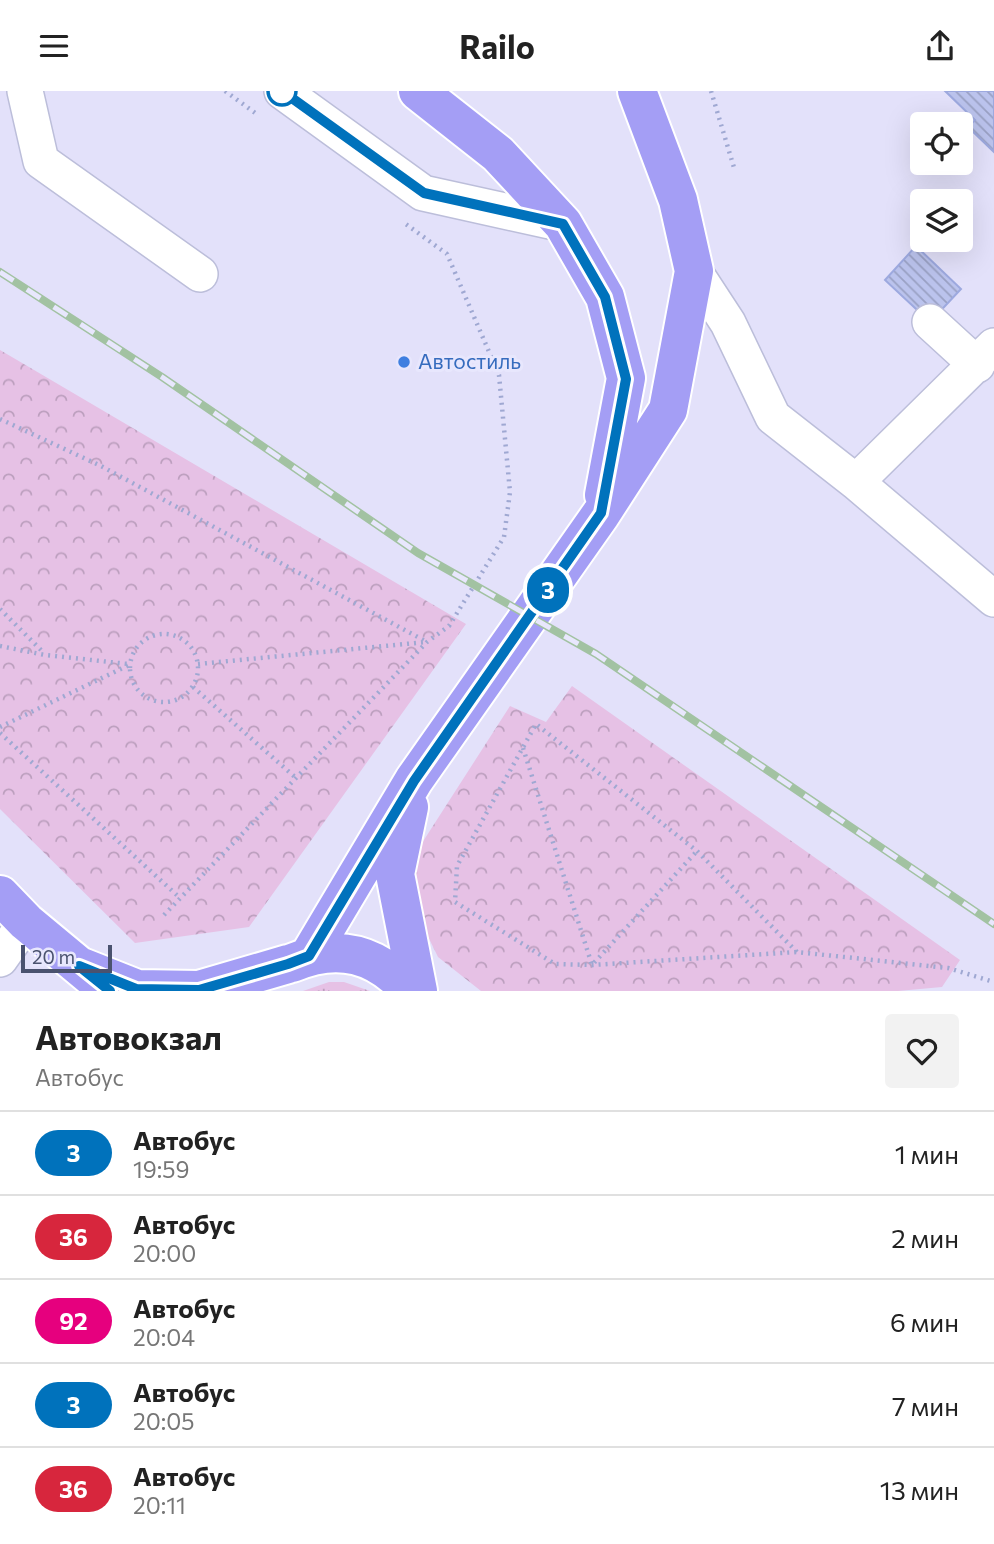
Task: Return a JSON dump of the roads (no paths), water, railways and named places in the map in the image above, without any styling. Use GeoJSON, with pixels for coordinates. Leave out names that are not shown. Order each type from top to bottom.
{"type":"FeatureCollection","features":[{"type":"Feature","properties":{"kind":"main road"},"geometry":{"type":"LineString","coordinates":[[418,91],[498,155],[563,224],[605,297],[626,379],[601,513]]}},
{"type":"Feature","properties":{"kind":"main road"},"geometry":{"type":"LineString","coordinates":[[259,991],[266,981],[298,960],[414,781],[601,513],[668,410],[694,271],[678,200],[637,91]]}},
{"type":"Feature","properties":{"kind":"main road"},"geometry":{"type":"LineString","coordinates":[[414,781],[395,874],[418,991]]}},
{"type":"Feature","properties":{"kind":"main road"},"geometry":{"type":"LineString","coordinates":[[0,895],[26,922],[110,991]]}},
{"type":"Feature","properties":{"kind":"main road"},"geometry":{"type":"LineString","coordinates":[[79,966],[136,989],[199,990],[298,960],[337,952],[365,957],[390,970],[410,991]]}},
{"type":"Feature","properties":{"kind":"street"},"geometry":{"type":"LineString","coordinates":[[25,91],[41,161],[200,274]]}},
{"type":"Feature","properties":{"kind":"street"},"geometry":{"type":"LineString","coordinates":[[270,103],[424,193],[563,224]]}},
{"type":"Feature","properties":{"kind":"street"},"geometry":{"type":"LineString","coordinates":[[694,271],[728,323],[773,417],[856,482],[994,599]]}},
{"type":"Feature","properties":{"kind":"street"},"geometry":{"type":"LineString","coordinates":[[856,482],[985,356],[930,322]]}},
{"type":"Feature","properties":{"kind":"street"},"geometry":{"type":"LineString","coordinates":[[0,959],[26,922]]}},
{"type":"Feature","properties":{"kind":"railway"},"geometry":{"type":"LineString","coordinates":[[0,272],[162,377],[418,553],[596,654],[994,924]]}},
{"type":"Feature","properties":{"kind":"place","name":"Автостиль"},"geometry":{"type":"Point","coordinates":[404,362]}}]}
